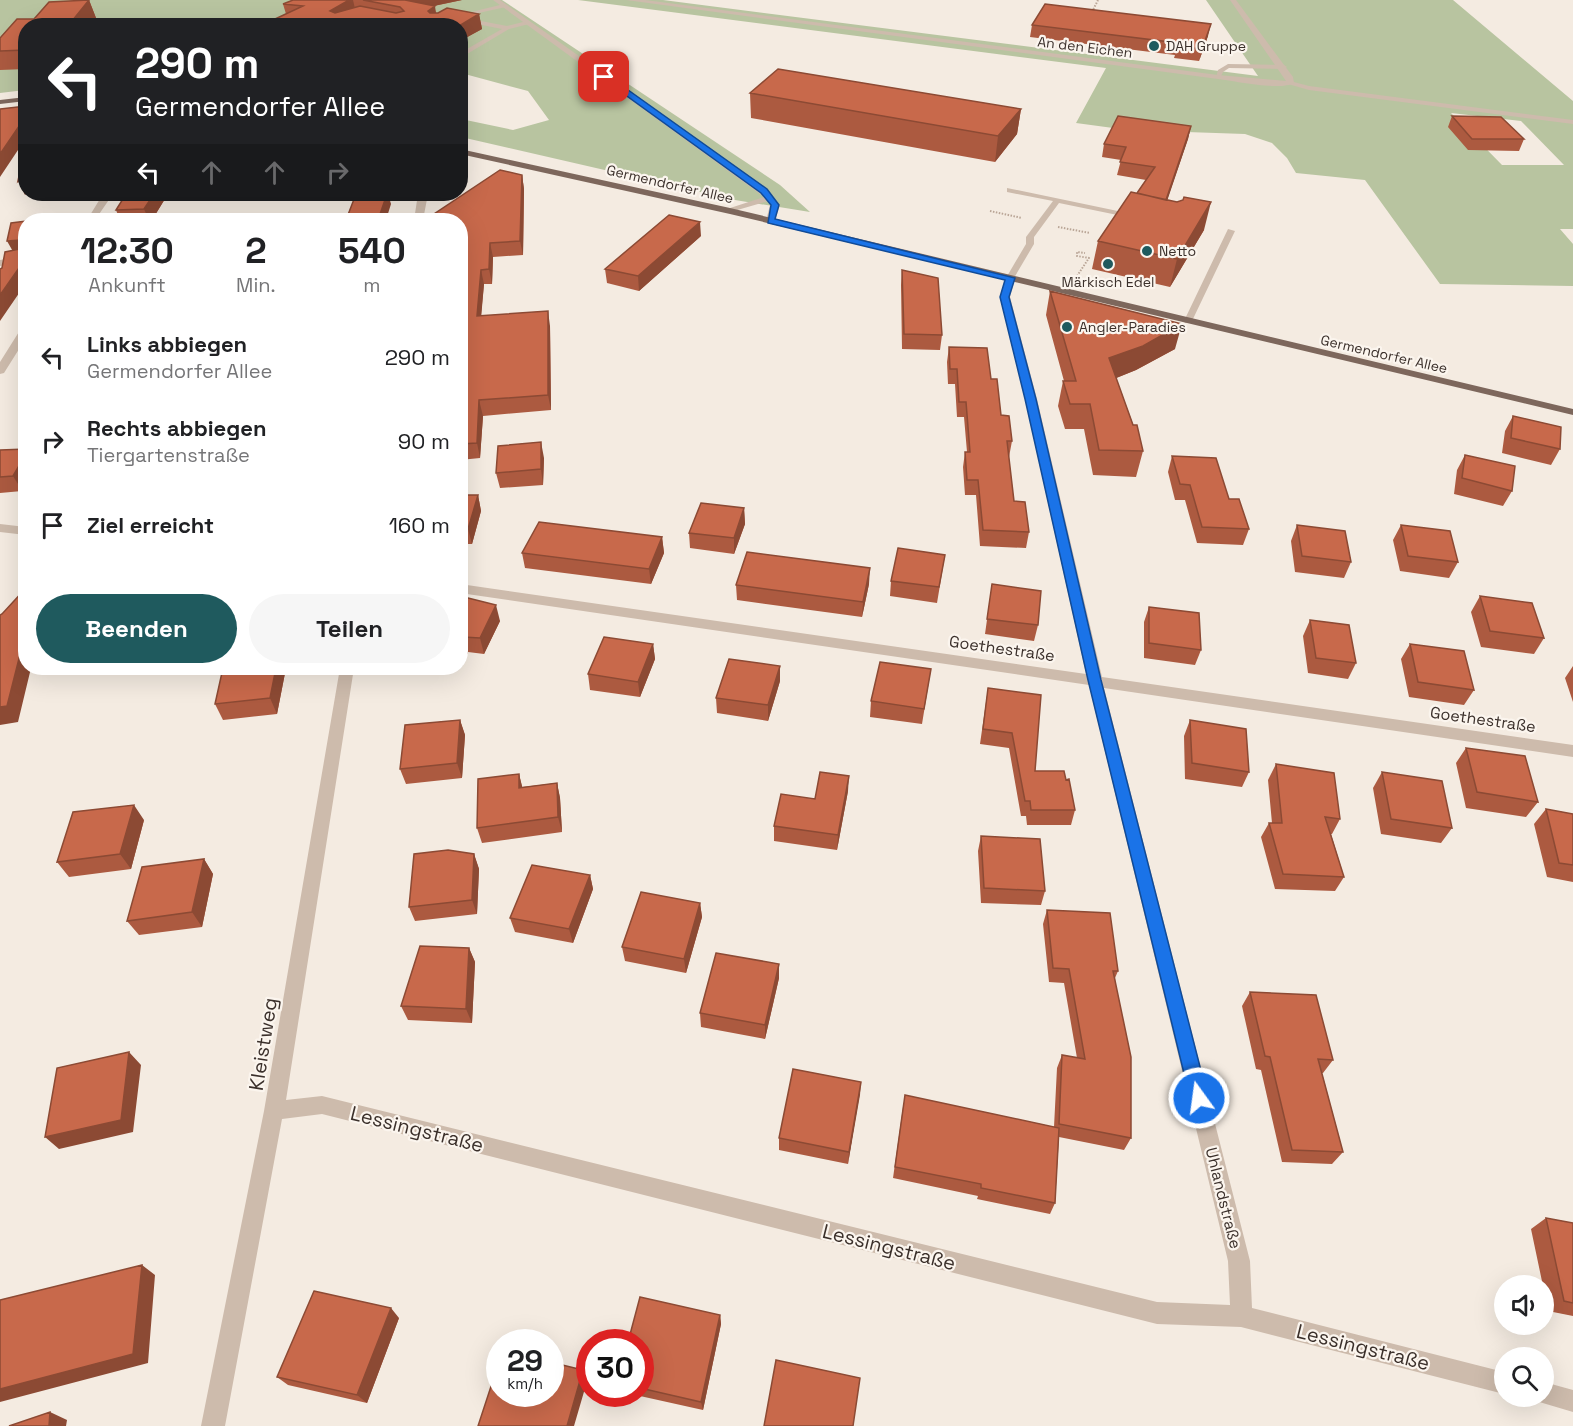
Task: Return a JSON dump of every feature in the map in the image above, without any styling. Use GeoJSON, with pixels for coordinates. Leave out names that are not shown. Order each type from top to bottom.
{"type":"FeatureCollection","features":[{"type":"Feature","properties":{"kind":"main road"},"geometry":{"type":"LineString","coordinates":[[0,102],[18,100]]}},
{"type":"Feature","properties":{"kind":"main road","name":"Germendorfer Allee"},"geometry":{"type":"LineString","coordinates":[[468,153],[730,211],[1573,412]]}},
{"type":"Feature","properties":{"kind":"street"},"geometry":{"type":"LineString","coordinates":[[496,0],[764,191],[775,205],[771,221]]}},
{"type":"Feature","properties":{"kind":"street","name":"An den Eichen"},"geometry":{"type":"LineString","coordinates":[[628,0],[1218,77],[1290,83]]}},
{"type":"Feature","properties":{"kind":"street"},"geometry":{"type":"LineString","coordinates":[[1233,0],[1284,67],[1290,83]]}},
{"type":"Feature","properties":{"kind":"street"},"geometry":{"type":"LineString","coordinates":[[730,211],[769,198]]}},
{"type":"Feature","properties":{"kind":"street"},"geometry":{"type":"LineString","coordinates":[[0,263],[18,260]]}},
{"type":"Feature","properties":{"kind":"street","name":"Uhlandstraße"},"geometry":{"type":"LineString","coordinates":[[1010,278],[1005,297],[1031,399],[1095,680],[1239,1261],[1241,1316]]}},
{"type":"Feature","properties":{"kind":"street"},"geometry":{"type":"LineString","coordinates":[[0,371],[18,342]]}},
{"type":"Feature","properties":{"kind":"street"},"geometry":{"type":"LineString","coordinates":[[0,528],[18,530]]}},
{"type":"Feature","properties":{"kind":"street","name":"Goethestraße"},"geometry":{"type":"LineString","coordinates":[[468,589],[1573,751]]}},
{"type":"Feature","properties":{"kind":"street","name":"Kleistweg"},"geometry":{"type":"LineString","coordinates":[[213,1426],[274,1111],[346,675]]}},
{"type":"Feature","properties":{"kind":"street","name":"Lessingstraße"},"geometry":{"type":"LineString","coordinates":[[274,1111],[322,1105],[1157,1313],[1241,1316],[1494,1380]]}},
{"type":"Feature","properties":{"kind":"street"},"geometry":{"type":"LineString","coordinates":[[1554,1396],[1573,1401]]}},
{"type":"Feature","properties":{"kind":"lane"},"geometry":{"type":"LineString","coordinates":[[451,17],[504,6]]}},
{"type":"Feature","properties":{"kind":"lane"},"geometry":{"type":"LineString","coordinates":[[451,17],[456,18]]}},
{"type":"Feature","properties":{"kind":"lane"},"geometry":{"type":"LineString","coordinates":[[468,20],[507,28]]}},
{"type":"Feature","properties":{"kind":"lane"},"geometry":{"type":"LineString","coordinates":[[468,51],[507,28],[527,23]]}},
{"type":"Feature","properties":{"kind":"lane"},"geometry":{"type":"LineString","coordinates":[[1218,77],[1220,71],[1228,66],[1284,67]]}},
{"type":"Feature","properties":{"kind":"lane","name":"An den Eichen"},"geometry":{"type":"LineString","coordinates":[[1290,83],[1309,88],[1573,122]]}},
{"type":"Feature","properties":{"kind":"lane"},"geometry":{"type":"LineString","coordinates":[[1010,190],[1139,218]]}},
{"type":"Feature","properties":{"kind":"lane"},"geometry":{"type":"LineString","coordinates":[[1010,278],[1030,244],[1030,237],[1057,201]]}},
{"type":"Feature","properties":{"kind":"lane"},"geometry":{"type":"LineString","coordinates":[[1188,321],[1231,231]]}},
{"type":"Feature","properties":{"kind":"path"},"geometry":{"type":"LineString","coordinates":[[1092,13],[1098,0]]}},
{"type":"Feature","properties":{"kind":"path"},"geometry":{"type":"LineString","coordinates":[[1075,280],[1089,258],[1077,256],[1077,252],[1085,253]]}},
{"type":"Feature","properties":{"kind":"green space"},"geometry":{"type":"Polygon","coordinates":[[[0,0],[502,0],[780,185],[810,212],[735,200],[468,139],[468,120],[513,130],[549,120],[528,91],[468,75],[468,18],[18,18],[18,91],[0,93],[0,0]]]}},
{"type":"Feature","properties":{"kind":"green space"},"geometry":{"type":"Polygon","coordinates":[[[578,0],[663,0],[1258,76],[1206,0],[1453,0],[1573,101],[1573,229],[1560,229],[1573,244],[1573,286],[1440,284],[1365,180],[1296,173],[1287,158],[1272,143],[1245,134],[1128,130],[1076,123],[1106,68],[578,0]],[[1451,113],[1502,165],[1564,165],[1521,121],[1451,113]]]}},
{"type":"Feature","properties":{"kind":"building"},"geometry":{"type":"Polygon","coordinates":[[[89,0],[74,18],[35,18],[49,2],[89,0]]]}},
{"type":"Feature","properties":{"kind":"building"},"geometry":{"type":"Polygon","coordinates":[[[293,0],[349,0],[330,11],[335,13],[360,6],[396,13],[404,11],[400,7],[363,0],[405,0],[435,6],[428,11],[430,13],[438,13],[447,8],[479,14],[468,21],[468,18],[277,18],[303,6],[283,4],[293,0]]]}},
{"type":"Feature","properties":{"kind":"building"},"geometry":{"type":"Polygon","coordinates":[[[1045,4],[1211,24],[1202,49],[1177,46],[1178,43],[1032,25],[1045,4]]]}},
{"type":"Feature","properties":{"kind":"building"},"geometry":{"type":"Polygon","coordinates":[[[17,19],[18,50],[0,51],[0,38],[17,19]]]}},
{"type":"Feature","properties":{"kind":"building"},"geometry":{"type":"Polygon","coordinates":[[[778,69],[1021,109],[998,136],[750,93],[778,69]]]}},
{"type":"Feature","properties":{"kind":"building"},"geometry":{"type":"Polygon","coordinates":[[[18,107],[18,128],[0,154],[0,109],[18,107]]]}},
{"type":"Feature","properties":{"kind":"building"},"geometry":{"type":"Polygon","coordinates":[[[1118,116],[1191,126],[1166,200],[1137,193],[1155,167],[1120,162],[1126,147],[1104,144],[1118,116]]]}},
{"type":"Feature","properties":{"kind":"building"},"geometry":{"type":"Polygon","coordinates":[[[1452,116],[1501,117],[1524,139],[1472,139],[1452,116]]]}},
{"type":"Feature","properties":{"kind":"building"},"geometry":{"type":"Polygon","coordinates":[[[500,170],[522,175],[520,241],[490,243],[489,269],[481,270],[477,316],[548,311],[548,395],[479,400],[477,443],[468,444],[468,213],[436,213],[454,201],[468,201],[468,191],[500,170]]]}},
{"type":"Feature","properties":{"kind":"building"},"geometry":{"type":"Polygon","coordinates":[[[1131,192],[1177,202],[1183,200],[1184,197],[1211,202],[1177,259],[1098,241],[1131,192]]]}},
{"type":"Feature","properties":{"kind":"building"},"geometry":{"type":"Polygon","coordinates":[[[122,201],[149,201],[144,209],[116,210],[122,201]]]}},
{"type":"Feature","properties":{"kind":"building"},"geometry":{"type":"Polygon","coordinates":[[[353,201],[385,201],[380,213],[349,213],[353,201]]]}},
{"type":"Feature","properties":{"kind":"building"},"geometry":{"type":"Polygon","coordinates":[[[669,215],[700,222],[638,276],[605,269],[669,215]]]}},
{"type":"Feature","properties":{"kind":"building"},"geometry":{"type":"Polygon","coordinates":[[[18,222],[18,240],[7,241],[11,223],[18,222]]]}},
{"type":"Feature","properties":{"kind":"building"},"geometry":{"type":"Polygon","coordinates":[[[18,249],[18,269],[0,295],[0,269],[5,252],[18,249]]]}},
{"type":"Feature","properties":{"kind":"building"},"geometry":{"type":"Polygon","coordinates":[[[902,270],[938,278],[942,335],[904,334],[902,270]]]}},
{"type":"Feature","properties":{"kind":"building"},"geometry":{"type":"Polygon","coordinates":[[[1050,291],[1182,324],[1143,346],[1109,358],[1133,425],[1137,425],[1143,451],[1099,450],[1090,404],[1070,404],[1063,381],[1076,381],[1050,291]]]}},
{"type":"Feature","properties":{"kind":"building"},"geometry":{"type":"Polygon","coordinates":[[[949,347],[987,348],[991,379],[997,379],[1001,415],[1009,416],[1012,441],[1007,441],[1014,501],[1025,502],[1029,532],[983,530],[978,480],[967,480],[965,452],[970,452],[966,402],[959,402],[957,369],[950,369],[949,347]]]}},
{"type":"Feature","properties":{"kind":"building"},"geometry":{"type":"Polygon","coordinates":[[[1513,416],[1561,427],[1560,449],[1511,438],[1513,416]]]}},
{"type":"Feature","properties":{"kind":"building"},"geometry":{"type":"Polygon","coordinates":[[[541,442],[541,469],[496,473],[498,446],[541,442]]]}},
{"type":"Feature","properties":{"kind":"building"},"geometry":{"type":"Polygon","coordinates":[[[18,449],[18,468],[13,476],[0,477],[0,450],[18,449]]]}},
{"type":"Feature","properties":{"kind":"building"},"geometry":{"type":"Polygon","coordinates":[[[1465,455],[1515,466],[1512,491],[1462,478],[1465,455]]]}},
{"type":"Feature","properties":{"kind":"building"},"geometry":{"type":"Polygon","coordinates":[[[1172,456],[1216,458],[1229,499],[1239,499],[1249,529],[1202,527],[1190,485],[1180,484],[1172,456]]]}},
{"type":"Feature","properties":{"kind":"building"},"geometry":{"type":"Polygon","coordinates":[[[468,495],[478,495],[468,529],[468,495]]]}},
{"type":"Feature","properties":{"kind":"building"},"geometry":{"type":"Polygon","coordinates":[[[701,503],[744,508],[734,538],[689,533],[701,503]]]}},
{"type":"Feature","properties":{"kind":"building"},"geometry":{"type":"Polygon","coordinates":[[[539,522],[662,537],[649,569],[522,553],[539,522]]]}},
{"type":"Feature","properties":{"kind":"building"},"geometry":{"type":"Polygon","coordinates":[[[1297,525],[1345,531],[1351,562],[1302,556],[1297,525]]]}},
{"type":"Feature","properties":{"kind":"building"},"geometry":{"type":"Polygon","coordinates":[[[1401,525],[1450,531],[1458,562],[1408,556],[1401,525]]]}},
{"type":"Feature","properties":{"kind":"building"},"geometry":{"type":"Polygon","coordinates":[[[898,548],[945,555],[939,587],[891,581],[898,548]]]}},
{"type":"Feature","properties":{"kind":"building"},"geometry":{"type":"Polygon","coordinates":[[[747,552],[870,568],[863,602],[736,585],[747,552]]]}},
{"type":"Feature","properties":{"kind":"building"},"geometry":{"type":"Polygon","coordinates":[[[992,584],[1041,591],[1038,625],[987,619],[992,584]]]}},
{"type":"Feature","properties":{"kind":"building"},"geometry":{"type":"Polygon","coordinates":[[[1480,596],[1532,603],[1544,638],[1490,631],[1480,596]]]}},
{"type":"Feature","properties":{"kind":"building"},"geometry":{"type":"Polygon","coordinates":[[[18,597],[18,663],[7,706],[0,707],[0,615],[18,597]]]}},
{"type":"Feature","properties":{"kind":"building"},"geometry":{"type":"Polygon","coordinates":[[[468,598],[496,605],[480,638],[468,637],[468,598]]]}},
{"type":"Feature","properties":{"kind":"building"},"geometry":{"type":"Polygon","coordinates":[[[1149,607],[1199,613],[1201,650],[1149,643],[1149,607]]]}},
{"type":"Feature","properties":{"kind":"building"},"geometry":{"type":"Polygon","coordinates":[[[1310,620],[1349,625],[1356,663],[1316,658],[1310,620]]]}},
{"type":"Feature","properties":{"kind":"building"},"geometry":{"type":"Polygon","coordinates":[[[604,637],[653,644],[638,682],[588,674],[604,637]]]}},
{"type":"Feature","properties":{"kind":"building"},"geometry":{"type":"Polygon","coordinates":[[[1410,644],[1464,651],[1474,690],[1418,682],[1410,644]]]}},
{"type":"Feature","properties":{"kind":"building"},"geometry":{"type":"Polygon","coordinates":[[[729,659],[780,666],[768,705],[716,698],[729,659]]]}},
{"type":"Feature","properties":{"kind":"building"},"geometry":{"type":"Polygon","coordinates":[[[880,662],[931,669],[924,709],[871,701],[880,662]]]}},
{"type":"Feature","properties":{"kind":"building"},"geometry":{"type":"Polygon","coordinates":[[[221,675],[275,675],[270,698],[215,704],[221,675]]]}},
{"type":"Feature","properties":{"kind":"building"},"geometry":{"type":"Polygon","coordinates":[[[988,688],[1041,695],[1035,771],[1064,771],[1066,780],[1069,779],[1075,810],[1031,810],[1030,801],[1025,801],[1012,733],[983,729],[988,688]]]}},
{"type":"Feature","properties":{"kind":"building"},"geometry":{"type":"Polygon","coordinates":[[[460,720],[457,763],[400,769],[405,725],[460,720]]]}},
{"type":"Feature","properties":{"kind":"building"},"geometry":{"type":"Polygon","coordinates":[[[1190,720],[1246,729],[1249,772],[1192,763],[1190,720]]]}},
{"type":"Feature","properties":{"kind":"building"},"geometry":{"type":"Polygon","coordinates":[[[1466,748],[1525,756],[1538,802],[1477,792],[1466,748]]]}},
{"type":"Feature","properties":{"kind":"building"},"geometry":{"type":"Polygon","coordinates":[[[1276,764],[1334,773],[1340,819],[1325,817],[1344,877],[1283,874],[1269,823],[1282,823],[1276,764]]]}},
{"type":"Feature","properties":{"kind":"building"},"geometry":{"type":"Polygon","coordinates":[[[820,772],[849,776],[838,835],[774,826],[781,794],[815,799],[820,772]]]}},
{"type":"Feature","properties":{"kind":"building"},"geometry":{"type":"Polygon","coordinates":[[[1382,772],[1442,781],[1452,828],[1391,819],[1382,772]]]}},
{"type":"Feature","properties":{"kind":"building"},"geometry":{"type":"Polygon","coordinates":[[[519,774],[519,788],[557,783],[558,817],[477,828],[478,779],[519,774]]]}},
{"type":"Feature","properties":{"kind":"building"},"geometry":{"type":"Polygon","coordinates":[[[134,805],[120,854],[57,862],[73,812],[134,805]]]}},
{"type":"Feature","properties":{"kind":"building"},"geometry":{"type":"Polygon","coordinates":[[[1546,809],[1573,814],[1573,865],[1559,863],[1546,809]]]}},
{"type":"Feature","properties":{"kind":"building"},"geometry":{"type":"Polygon","coordinates":[[[981,836],[1040,839],[1045,891],[984,888],[981,836]]]}},
{"type":"Feature","properties":{"kind":"building"},"geometry":{"type":"Polygon","coordinates":[[[448,850],[474,854],[472,900],[409,907],[414,854],[448,850]]]}},
{"type":"Feature","properties":{"kind":"building"},"geometry":{"type":"Polygon","coordinates":[[[204,859],[192,912],[127,921],[142,867],[204,859]]]}},
{"type":"Feature","properties":{"kind":"building"},"geometry":{"type":"Polygon","coordinates":[[[532,865],[590,875],[569,929],[510,918],[532,865]]]}},
{"type":"Feature","properties":{"kind":"building"},"geometry":{"type":"Polygon","coordinates":[[[641,892],[700,903],[684,959],[622,947],[641,892]]]}},
{"type":"Feature","properties":{"kind":"building"},"geometry":{"type":"Polygon","coordinates":[[[1047,910],[1110,913],[1118,971],[1113,971],[1131,1057],[1131,1138],[1059,1124],[1062,1055],[1085,1059],[1069,969],[1053,968],[1047,910]]]}},
{"type":"Feature","properties":{"kind":"building"},"geometry":{"type":"Polygon","coordinates":[[[420,946],[469,948],[466,1009],[401,1006],[420,946]]]}},
{"type":"Feature","properties":{"kind":"building"},"geometry":{"type":"Polygon","coordinates":[[[716,953],[779,964],[765,1025],[700,1013],[716,953]]]}},
{"type":"Feature","properties":{"kind":"building"},"geometry":{"type":"Polygon","coordinates":[[[1250,992],[1316,995],[1333,1060],[1318,1059],[1343,1152],[1292,1150],[1270,1057],[1265,1056],[1250,992]]]}},
{"type":"Feature","properties":{"kind":"building"},"geometry":{"type":"Polygon","coordinates":[[[129,1052],[121,1120],[45,1137],[57,1068],[129,1052]]]}},
{"type":"Feature","properties":{"kind":"building"},"geometry":{"type":"Polygon","coordinates":[[[793,1069],[861,1082],[849,1152],[779,1138],[793,1069]]]}},
{"type":"Feature","properties":{"kind":"building"},"geometry":{"type":"Polygon","coordinates":[[[905,1095],[1059,1128],[1055,1203],[981,1188],[981,1184],[895,1167],[905,1095]]]}},
{"type":"Feature","properties":{"kind":"building"},"geometry":{"type":"Polygon","coordinates":[[[1546,1218],[1573,1223],[1573,1303],[1564,1301],[1546,1218]]]}},
{"type":"Feature","properties":{"kind":"building"},"geometry":{"type":"Polygon","coordinates":[[[142,1265],[133,1354],[0,1389],[0,1300],[142,1265]]]}},
{"type":"Feature","properties":{"kind":"building"},"geometry":{"type":"Polygon","coordinates":[[[314,1291],[391,1308],[357,1395],[277,1377],[314,1291]]]}},
{"type":"Feature","properties":{"kind":"building"},"geometry":{"type":"Polygon","coordinates":[[[640,1297],[720,1315],[701,1402],[654,1391],[654,1329],[631,1329],[640,1297]]]}},
{"type":"Feature","properties":{"kind":"building"},"geometry":{"type":"Polygon","coordinates":[[[776,1360],[860,1378],[853,1426],[764,1426],[776,1360]]]}},
{"type":"Feature","properties":{"kind":"building"},"geometry":{"type":"Polygon","coordinates":[[[564,1365],[576,1368],[576,1394],[567,1426],[478,1426],[486,1402],[486,1407],[564,1407],[564,1365]]]}},
{"type":"Feature","properties":{"kind":"building"},"geometry":{"type":"Polygon","coordinates":[[[50,1412],[49,1426],[9,1426],[50,1412]]]}},
{"type":"Feature","properties":{"kind":"place","name":"DAH Gruppe"},"geometry":{"type":"Point","coordinates":[1154,46]}},
{"type":"Feature","properties":{"kind":"place","name":"Netto"},"geometry":{"type":"Point","coordinates":[1147,251]}},
{"type":"Feature","properties":{"kind":"place","name":"Märkisch Edel"},"geometry":{"type":"Point","coordinates":[1108,264]}},
{"type":"Feature","properties":{"kind":"place","name":"Angler-Paradies"},"geometry":{"type":"Point","coordinates":[1067,327]}},
{"type":"Feature","properties":{"kind":"route"},"geometry":{"type":"LineString","coordinates":[[604,77],[764,191],[775,205],[771,221],[1010,278],[1005,297],[1031,399],[1095,680],[1199,1098]]}}]}
